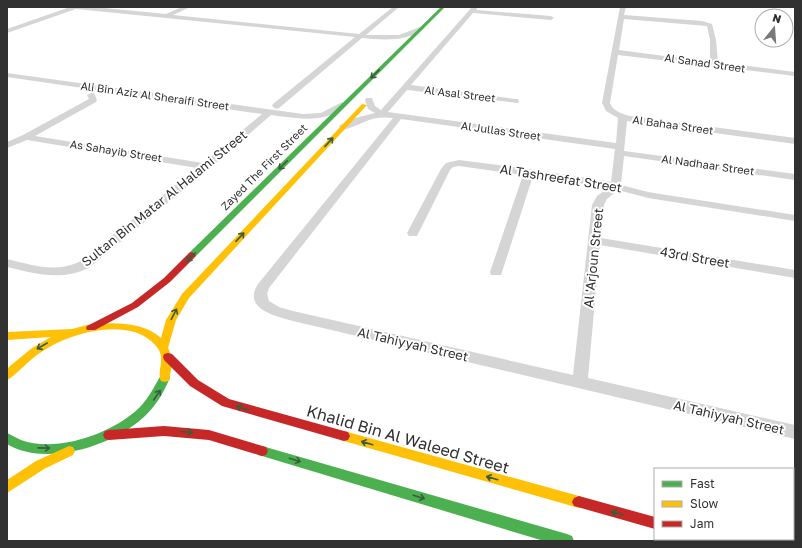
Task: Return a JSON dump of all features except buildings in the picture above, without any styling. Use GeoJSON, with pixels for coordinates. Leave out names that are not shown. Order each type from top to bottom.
{"type":"FeatureCollection","features":[{"type":"Feature","properties":{"kind":"main road","name":"Zayed The First Street"},"geometry":{"type":"LineString","coordinates":[[91,328],[135,305],[167,280],[443,7]]}},
{"type":"Feature","properties":{"kind":"main road"},"geometry":{"type":"LineString","coordinates":[[164,346],[171,320],[185,296],[372,97]]}},
{"type":"Feature","properties":{"kind":"main road"},"geometry":{"type":"LineString","coordinates":[[7,376],[25,358],[41,347],[59,338],[91,328],[121,326],[142,330],[155,337],[164,346],[168,357],[168,370],[164,383],[156,397],[126,424],[106,435],[40,465],[7,487]]}},
{"type":"Feature","properties":{"kind":"main road"},"geometry":{"type":"LineString","coordinates":[[7,336],[78,331]]}},
{"type":"Feature","properties":{"kind":"main road","name":"Khalid Bin Al Waleed Street"},"geometry":{"type":"LineString","coordinates":[[168,357],[197,387],[226,403],[654,523]]}},
{"type":"Feature","properties":{"kind":"main road"},"geometry":{"type":"LineString","coordinates":[[106,435],[164,431],[209,435],[567,541]]}},
{"type":"Feature","properties":{"kind":"main road"},"geometry":{"type":"LineString","coordinates":[[7,438],[19,445],[39,449],[62,448],[87,443]]}},
{"type":"Feature","properties":{"kind":"street"},"geometry":{"type":"LineString","coordinates":[[7,31],[76,7],[379,38],[400,37],[422,28]]}},
{"type":"Feature","properties":{"kind":"street"},"geometry":{"type":"LineString","coordinates":[[166,16],[187,7]]}},
{"type":"Feature","properties":{"kind":"street","name":"Sultan Bin Matar Al Halami Street"},"geometry":{"type":"LineString","coordinates":[[7,263],[46,272],[63,273],[76,269],[90,260],[206,166],[272,109],[396,7]]}},
{"type":"Feature","properties":{"kind":"street","name":"Al Bahaa Street"},"geometry":{"type":"LineString","coordinates":[[623,7],[606,103],[609,109],[623,117],[795,141]]}},
{"type":"Feature","properties":{"kind":"street","name":"Al Asal Street"},"geometry":{"type":"LineString","coordinates":[[382,114],[473,9],[551,18]]}},
{"type":"Feature","properties":{"kind":"street"},"geometry":{"type":"LineString","coordinates":[[622,16],[710,25],[714,47],[714,64]]}},
{"type":"Feature","properties":{"kind":"street"},"geometry":{"type":"LineString","coordinates":[[379,38],[395,43],[396,47],[393,57]]}},
{"type":"Feature","properties":{"kind":"street","name":"Al Sanad Street"},"geometry":{"type":"LineString","coordinates":[[614,52],[795,74]]}},
{"type":"Feature","properties":{"kind":"street","name":"Ali Bin Aziz Al Sheraifi Street"},"geometry":{"type":"LineString","coordinates":[[7,75],[272,109],[303,117],[327,114],[348,102]]}},
{"type":"Feature","properties":{"kind":"street","name":"Al Asal Street"},"geometry":{"type":"LineString","coordinates":[[405,87],[514,101]]}},
{"type":"Feature","properties":{"kind":"street"},"geometry":{"type":"LineString","coordinates":[[7,145],[26,137],[93,100],[91,95]]}},
{"type":"Feature","properties":{"kind":"street"},"geometry":{"type":"LineString","coordinates":[[372,97],[371,107],[382,114]]}},
{"type":"Feature","properties":{"kind":"street","name":"Al Jullas Street"},"geometry":{"type":"LineString","coordinates":[[343,127],[358,120],[382,114],[621,150]]}},
{"type":"Feature","properties":{"kind":"street","name":"Al Tahiyyah Street"},"geometry":{"type":"LineString","coordinates":[[398,116],[266,283],[261,292],[261,302],[273,310],[293,316],[795,432]]}},
{"type":"Feature","properties":{"kind":"street"},"geometry":{"type":"LineString","coordinates":[[303,117],[309,119],[314,124],[314,129],[309,140]]}},
{"type":"Feature","properties":{"kind":"street"},"geometry":{"type":"LineString","coordinates":[[616,186],[621,150],[623,117]]}},
{"type":"Feature","properties":{"kind":"street","name":"As Sahayib Street"},"geometry":{"type":"LineString","coordinates":[[26,137],[206,166]]}},
{"type":"Feature","properties":{"kind":"street","name":"Al Nadhaar Street"},"geometry":{"type":"LineString","coordinates":[[621,150],[795,177]]}},
{"type":"Feature","properties":{"kind":"street","name":"Al Tashreefat Street"},"geometry":{"type":"LineString","coordinates":[[413,233],[446,169],[450,165],[463,163],[616,186],[653,196],[795,218]]}},
{"type":"Feature","properties":{"kind":"street"},"geometry":{"type":"LineString","coordinates":[[496,272],[529,172]]}},
{"type":"Feature","properties":{"kind":"street","name":"Al 'Arjoun Street"},"geometry":{"type":"LineString","coordinates":[[580,383],[599,201],[616,186]]}},
{"type":"Feature","properties":{"kind":"street","name":"43rd Street"},"geometry":{"type":"LineString","coordinates":[[594,240],[795,274]]}},
{"type":"Feature","properties":{"kind":"traffic: fast"},"geometry":{"type":"LineString","coordinates":[[192,255],[443,7]]}},
{"type":"Feature","properties":{"kind":"traffic: fast"},"geometry":{"type":"LineString","coordinates":[[7,438],[15,443],[40,448],[61,448],[83,444],[105,436],[125,425],[142,412],[156,396],[165,378]]}},
{"type":"Feature","properties":{"kind":"traffic: fast"},"geometry":{"type":"LineString","coordinates":[[262,451],[567,541]]}},
{"type":"Feature","properties":{"kind":"traffic: slow"},"geometry":{"type":"LineString","coordinates":[[164,346],[171,320],[185,296],[364,105]]}},
{"type":"Feature","properties":{"kind":"traffic: slow"},"geometry":{"type":"LineString","coordinates":[[7,376],[20,362],[36,350],[70,333],[85,329],[119,327],[137,330],[151,336],[162,345],[167,359],[165,378]]}},
{"type":"Feature","properties":{"kind":"traffic: slow"},"geometry":{"type":"LineString","coordinates":[[7,336],[71,332]]}},
{"type":"Feature","properties":{"kind":"traffic: slow"},"geometry":{"type":"LineString","coordinates":[[344,436],[579,502]]}},
{"type":"Feature","properties":{"kind":"traffic: slow"},"geometry":{"type":"LineString","coordinates":[[7,487],[40,465],[69,451]]}},
{"type":"Feature","properties":{"kind":"traffic: jam"},"geometry":{"type":"LineString","coordinates":[[91,328],[135,305],[167,280],[192,255]]}},
{"type":"Feature","properties":{"kind":"traffic: jam"},"geometry":{"type":"LineString","coordinates":[[168,357],[194,383],[226,403],[344,436]]}},
{"type":"Feature","properties":{"kind":"traffic: jam"},"geometry":{"type":"LineString","coordinates":[[109,435],[164,431],[209,435],[262,451]]}},
{"type":"Feature","properties":{"kind":"traffic: jam"},"geometry":{"type":"LineString","coordinates":[[579,502],[654,523]]}},
{"type":"Feature","properties":{"kind":"traffic: jam"},"geometry":{"type":"LineString","coordinates":[[716,540],[720,541]]}}]}
